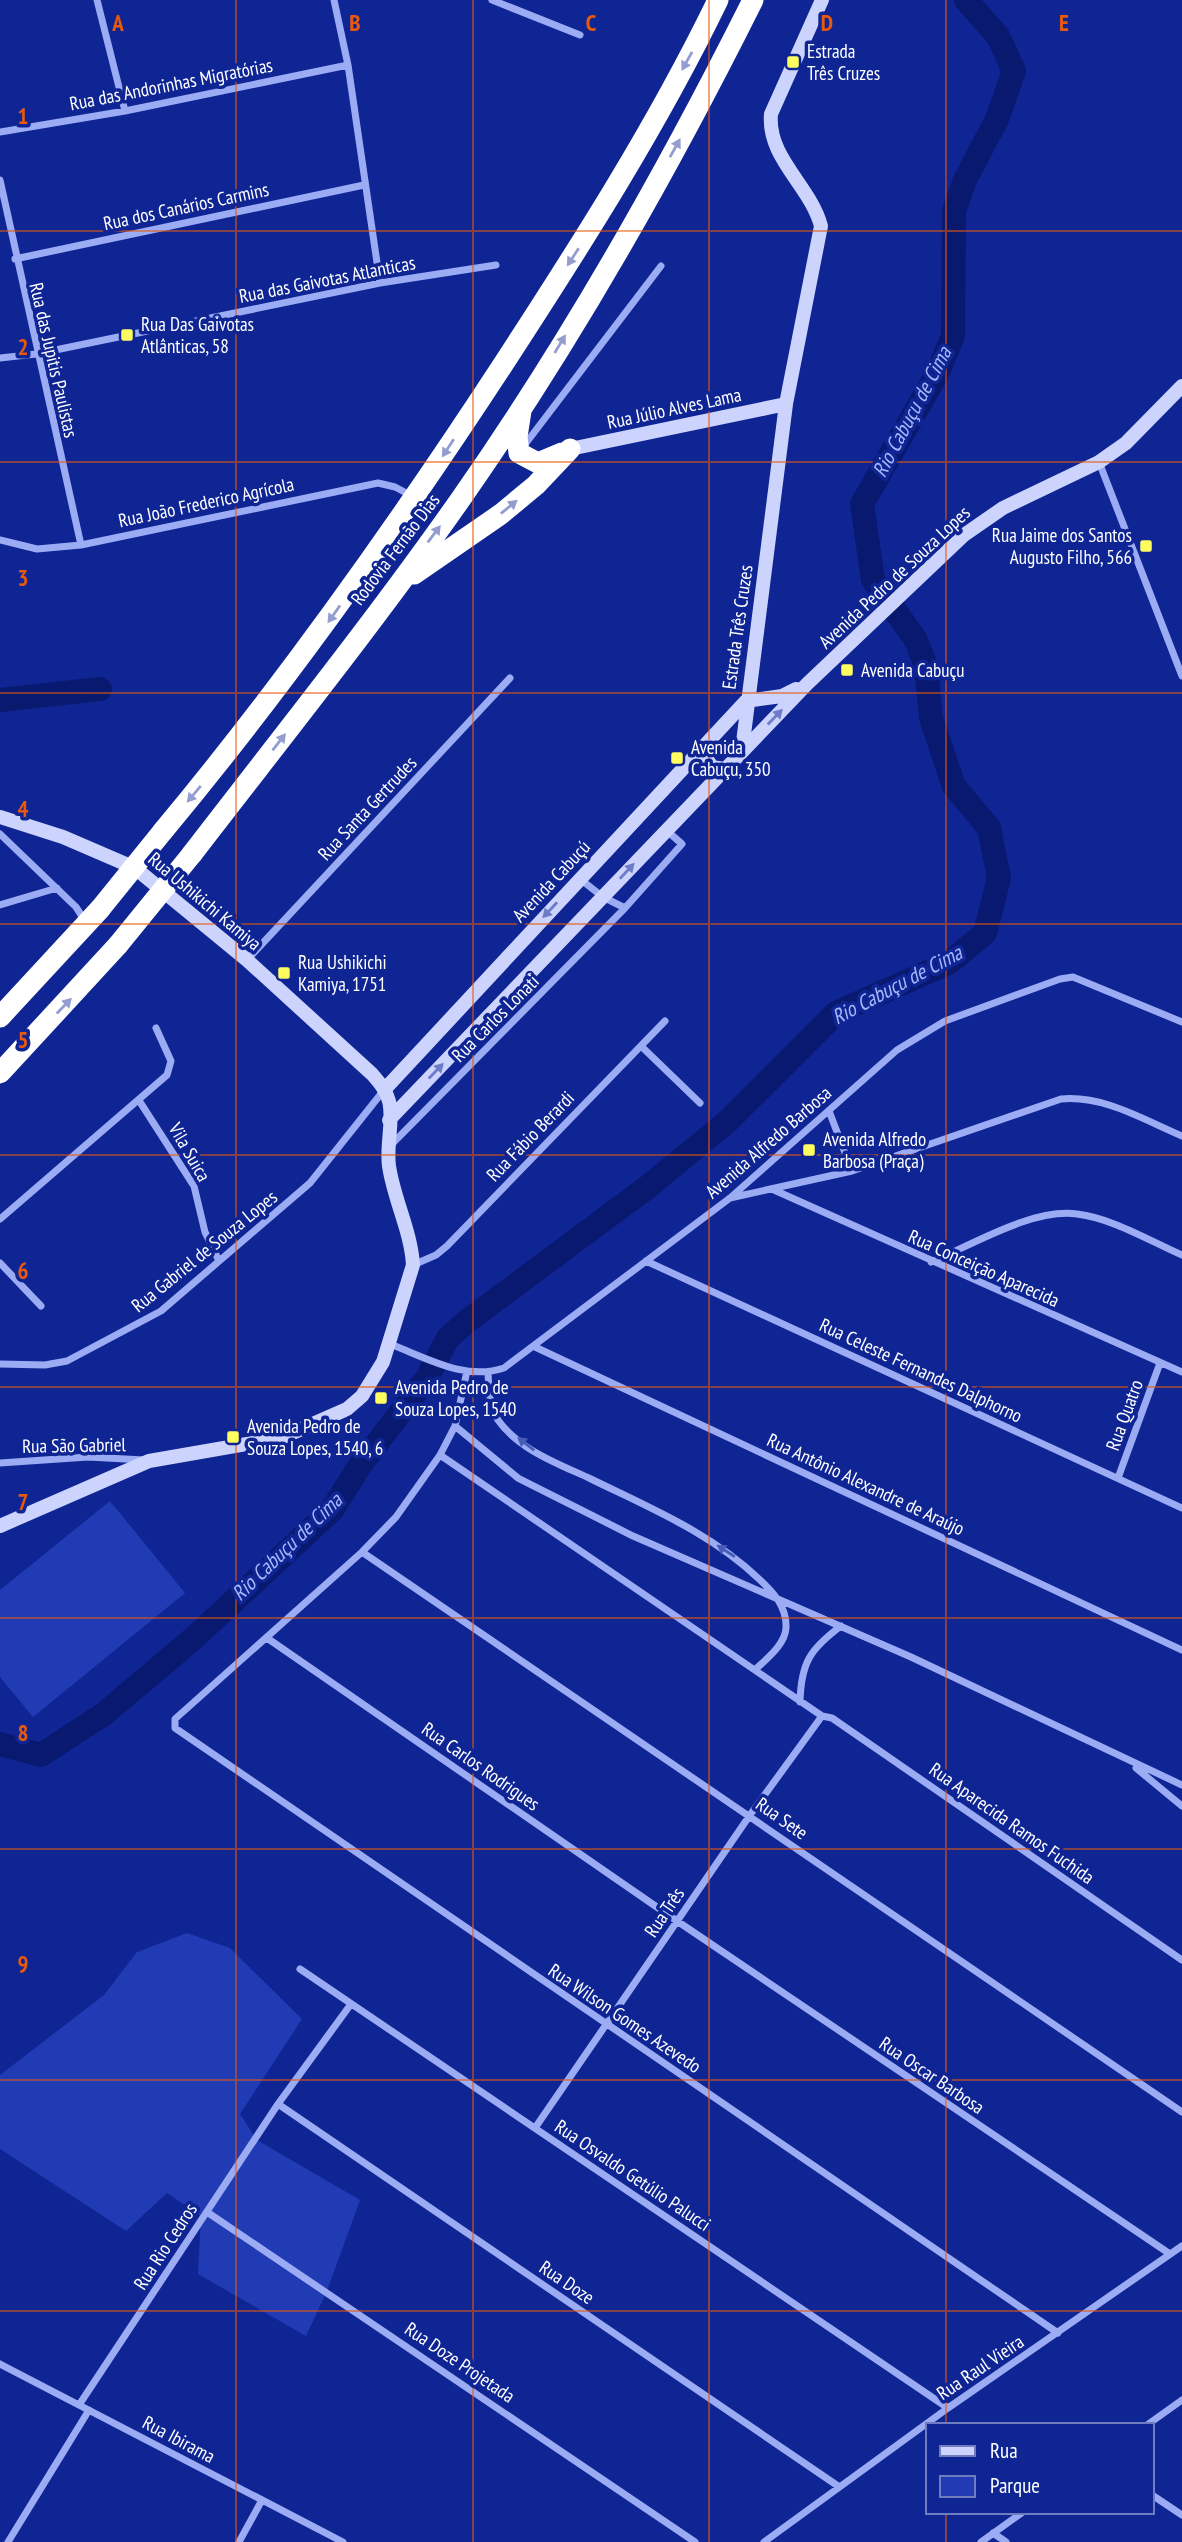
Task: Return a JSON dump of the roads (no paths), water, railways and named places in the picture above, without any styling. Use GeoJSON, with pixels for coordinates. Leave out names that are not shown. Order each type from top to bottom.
{"type":"FeatureCollection","features":[{"type":"Feature","properties":{"kind":"highway","name":"Rodovia Fernão Dias"},"geometry":{"type":"LineString","coordinates":[[0,1017],[93,916],[301,659],[416,498],[601,213],[694,49],[718,0]]}},
{"type":"Feature","properties":{"kind":"highway","name":"Rodovia Fernão Dias"},"geometry":{"type":"LineString","coordinates":[[0,1073],[118,945],[192,854],[459,501],[522,405],[629,230],[753,0]]}},
{"type":"Feature","properties":{"kind":"highway"},"geometry":{"type":"LineString","coordinates":[[522,405],[517,437],[519,453],[538,463],[570,449]]}},
{"type":"Feature","properties":{"kind":"highway"},"geometry":{"type":"LineString","coordinates":[[394,589],[500,514],[536,485],[570,449]]}},
{"type":"Feature","properties":{"kind":"main road","name":"Estrada Três Cruzes"},"geometry":{"type":"LineString","coordinates":[[742,750],[738,720],[746,701],[786,404],[821,226],[816,209],[775,149],[769,132],[771,114],[822,0]]}},
{"type":"Feature","properties":{"kind":"main road","name":"Avenida Pedro de Souza Lopes"},"geometry":{"type":"LineString","coordinates":[[742,750],[907,587],[982,520],[1099,462],[1126,443],[1182,386]]}},
{"type":"Feature","properties":{"kind":"main road","name":"Rua Júlio Alves Lama"},"geometry":{"type":"LineString","coordinates":[[570,449],[786,404]]}},
{"type":"Feature","properties":{"kind":"main road","name":"Avenida Pedro de Souza Lopes"},"geometry":{"type":"LineString","coordinates":[[746,701],[782,696],[807,684]]}},
{"type":"Feature","properties":{"kind":"main road","name":"Avenida Cabuçú"},"geometry":{"type":"LineString","coordinates":[[385,1089],[701,749],[738,720]]}},
{"type":"Feature","properties":{"kind":"main road"},"geometry":{"type":"LineString","coordinates":[[701,749],[712,767],[724,769]]}},
{"type":"Feature","properties":{"kind":"main road"},"geometry":{"type":"LineString","coordinates":[[389,1120],[742,750]]}},
{"type":"Feature","properties":{"kind":"main road","name":"Rua Ushikichi Kamiya"},"geometry":{"type":"LineString","coordinates":[[0,817],[74,841],[135,868],[247,960],[372,1073],[385,1089]]}},
{"type":"Feature","properties":{"kind":"main road"},"geometry":{"type":"LineString","coordinates":[[0,1526],[149,1461],[281,1438],[329,1419],[362,1395],[374,1378],[390,1344],[413,1265],[412,1248],[387,1149],[390,1103],[385,1089]]}},
{"type":"Feature","properties":{"kind":"street"},"geometry":{"type":"LineString","coordinates":[[97,0],[125,111]]}},
{"type":"Feature","properties":{"kind":"street"},"geometry":{"type":"LineString","coordinates":[[334,0],[348,65],[380,283]]}},
{"type":"Feature","properties":{"kind":"street"},"geometry":{"type":"LineString","coordinates":[[492,0],[580,35]]}},
{"type":"Feature","properties":{"kind":"street","name":"Rua das Andorinhas Migratórias"},"geometry":{"type":"LineString","coordinates":[[0,131],[125,111],[348,65]]}},
{"type":"Feature","properties":{"kind":"street","name":"Rua das Jupitis Paulistas"},"geometry":{"type":"LineString","coordinates":[[0,180],[36,354],[81,545]]}},
{"type":"Feature","properties":{"kind":"street","name":"Rua dos Canários Carmins"},"geometry":{"type":"LineString","coordinates":[[16,259],[364,185]]}},
{"type":"Feature","properties":{"kind":"street","name":"Rua das Gaivotas Atlanticas"},"geometry":{"type":"LineString","coordinates":[[0,358],[36,354],[380,283],[496,265]]}},
{"type":"Feature","properties":{"kind":"street"},"geometry":{"type":"LineString","coordinates":[[519,453],[662,266]]}},
{"type":"Feature","properties":{"kind":"street"},"geometry":{"type":"LineString","coordinates":[[1099,462],[1182,676]]}},
{"type":"Feature","properties":{"kind":"street","name":"Rua João Frederico Agrícola"},"geometry":{"type":"LineString","coordinates":[[0,540],[37,550],[81,545],[362,485],[386,484],[416,498]]}},
{"type":"Feature","properties":{"kind":"street","name":"Rua Santa Gertrudes"},"geometry":{"type":"LineString","coordinates":[[247,960],[510,678]]}},
{"type":"Feature","properties":{"kind":"street","name":"Rua Carlos Lonati"},"geometry":{"type":"LineString","coordinates":[[387,1149],[625,908],[682,844],[666,830]]}},
{"type":"Feature","properties":{"kind":"street"},"geometry":{"type":"LineString","coordinates":[[0,834],[76,907],[93,916]]}},
{"type":"Feature","properties":{"kind":"street"},"geometry":{"type":"LineString","coordinates":[[579,878],[603,897],[625,908]]}},
{"type":"Feature","properties":{"kind":"street"},"geometry":{"type":"LineString","coordinates":[[0,905],[57,888]]}},
{"type":"Feature","properties":{"kind":"street","name":"Avenida Alfredo Barbosa"},"geometry":{"type":"LineString","coordinates":[[488,1373],[504,1368],[536,1347],[730,1198],[897,1050],[945,1021],[1060,979],[1073,977],[1089,981],[1182,1022]]}},
{"type":"Feature","properties":{"kind":"street","name":"Rua Fábio Berardi"},"geometry":{"type":"LineString","coordinates":[[413,1265],[447,1246],[665,1021]]}},
{"type":"Feature","properties":{"kind":"street"},"geometry":{"type":"LineString","coordinates":[[0,1219],[140,1101],[172,1067],[156,1028]]}},
{"type":"Feature","properties":{"kind":"street"},"geometry":{"type":"LineString","coordinates":[[641,1046],[700,1103]]}},
{"type":"Feature","properties":{"kind":"street","name":"Rua Gabriel de Souza Lopes"},"geometry":{"type":"LineString","coordinates":[[0,1364],[55,1365],[84,1354],[147,1320],[310,1183],[385,1089]]}},
{"type":"Feature","properties":{"kind":"street"},"geometry":{"type":"LineString","coordinates":[[730,1198],[852,1171],[1061,1099],[1082,1097],[1103,1102],[1182,1136]]}},
{"type":"Feature","properties":{"kind":"street","name":"Vila Suica"},"geometry":{"type":"LineString","coordinates":[[140,1101],[194,1186],[205,1232],[219,1261]]}},
{"type":"Feature","properties":{"kind":"street"},"geometry":{"type":"LineString","coordinates":[[829,1111],[852,1171]]}},
{"type":"Feature","properties":{"kind":"street","name":"Rua Conceição Aparecida"},"geometry":{"type":"LineString","coordinates":[[774,1190],[930,1262],[1182,1372]]}},
{"type":"Feature","properties":{"kind":"street"},"geometry":{"type":"LineString","coordinates":[[930,1262],[1039,1216],[1059,1213],[1098,1219],[1182,1255]]}},
{"type":"Feature","properties":{"kind":"street","name":"Rua Celeste Fernandes Dalphorno"},"geometry":{"type":"LineString","coordinates":[[646,1261],[1182,1508]]}},
{"type":"Feature","properties":{"kind":"street"},"geometry":{"type":"LineString","coordinates":[[0,1263],[41,1306]]}},
{"type":"Feature","properties":{"kind":"street"},"geometry":{"type":"LineString","coordinates":[[390,1344],[454,1368],[488,1373],[490,1398],[498,1419],[528,1448],[695,1530],[737,1558],[777,1596],[784,1612],[786,1631],[779,1646],[755,1670]]}},
{"type":"Feature","properties":{"kind":"street","name":"Rua Antônio Alexandre de Araújo"},"geometry":{"type":"LineString","coordinates":[[536,1347],[1182,1650]]}},
{"type":"Feature","properties":{"kind":"street","name":"Rua Quatro"},"geometry":{"type":"LineString","coordinates":[[1118,1478],[1160,1363]]}},
{"type":"Feature","properties":{"kind":"street"},"geometry":{"type":"LineString","coordinates":[[267,1638],[362,1552],[396,1517],[440,1455],[455,1426],[467,1371]]}},
{"type":"Feature","properties":{"kind":"street"},"geometry":{"type":"LineString","coordinates":[[455,1426],[518,1478],[633,1536],[777,1596],[1182,1785]]}},
{"type":"Feature","properties":{"kind":"street","name":"Rua Aparecida Ramos Fuchida"},"geometry":{"type":"LineString","coordinates":[[440,1455],[800,1702],[844,1726],[1182,1961]]}},
{"type":"Feature","properties":{"kind":"street","name":"Rua São Gabriel"},"geometry":{"type":"LineString","coordinates":[[0,1463],[88,1457],[149,1461]]}},
{"type":"Feature","properties":{"kind":"street","name":"Rua Sete"},"geometry":{"type":"LineString","coordinates":[[362,1552],[1182,2112]]}},
{"type":"Feature","properties":{"kind":"street"},"geometry":{"type":"LineString","coordinates":[[800,1702],[801,1675],[816,1644],[841,1626]]}},
{"type":"Feature","properties":{"kind":"street","name":"Rua Wilson Gomes Azevedo"},"geometry":{"type":"LineString","coordinates":[[267,1638],[175,1719],[175,1728],[1058,2333]]}},
{"type":"Feature","properties":{"kind":"street","name":"Rua Carlos Rodrigues"},"geometry":{"type":"LineString","coordinates":[[267,1638],[677,1921]]}},
{"type":"Feature","properties":{"kind":"street","name":"Rua Três"},"geometry":{"type":"LineString","coordinates":[[535,2128],[750,1815],[822,1716]]}},
{"type":"Feature","properties":{"kind":"street"},"geometry":{"type":"LineString","coordinates":[[1130,1763],[1182,1806]]}},
{"type":"Feature","properties":{"kind":"street","name":"Rua Oscar Barbosa"},"geometry":{"type":"LineString","coordinates":[[677,1921],[1170,2254]]}},
{"type":"Feature","properties":{"kind":"street","name":"Rua Osvaldo Getúlio Palucci"},"geometry":{"type":"LineString","coordinates":[[300,1969],[948,2408]]}},
{"type":"Feature","properties":{"kind":"street","name":"Rua Rio Cedros"},"geometry":{"type":"LineString","coordinates":[[79,2405],[278,2104],[351,2004]]}},
{"type":"Feature","properties":{"kind":"street","name":"Rua Doze"},"geometry":{"type":"LineString","coordinates":[[278,2104],[838,2486]]}},
{"type":"Feature","properties":{"kind":"street","name":"Rua Doze Projetada"},"geometry":{"type":"LineString","coordinates":[[207,2212],[695,2542]]}},
{"type":"Feature","properties":{"kind":"street","name":"Rua Raul Vieira"},"geometry":{"type":"LineString","coordinates":[[927,2423],[1182,2246]]}},
{"type":"Feature","properties":{"kind":"street","name":"Rua Ibirama"},"geometry":{"type":"LineString","coordinates":[[0,2364],[344,2542]]}},
{"type":"Feature","properties":{"kind":"street"},"geometry":{"type":"LineString","coordinates":[[1150,2423],[1182,2400]]}},
{"type":"Feature","properties":{"kind":"street"},"geometry":{"type":"LineString","coordinates":[[8,2542],[89,2410]]}},
{"type":"Feature","properties":{"kind":"street","name":"Rua Raul Vieira"},"geometry":{"type":"LineString","coordinates":[[764,2542],[926,2424]]}},
{"type":"Feature","properties":{"kind":"street"},"geometry":{"type":"LineString","coordinates":[[1154,2496],[1182,2515]]}},
{"type":"Feature","properties":{"kind":"street"},"geometry":{"type":"LineString","coordinates":[[239,2542],[262,2500]]}},
{"type":"Feature","properties":{"kind":"street"},"geometry":{"type":"LineString","coordinates":[[981,2542],[1020,2514]]}},
{"type":"Feature","properties":{"kind":"street"},"geometry":{"type":"LineString","coordinates":[[993,2533],[1006,2542]]}},
{"type":"Feature","properties":{"kind":"waterway","name":"Rio Cabuçu de Cima"},"geometry":{"type":"LineString","coordinates":[[0,1744],[41,1755],[104,1714],[195,1637],[332,1510],[361,1464],[427,1378],[448,1338],[466,1322],[649,1186],[728,1121],[836,1013],[950,962],[985,933],[999,878],[989,828],[954,786],[931,718],[926,666],[916,640],[873,580],[862,504],[937,374],[953,336],[954,211],[965,180],[997,119],[1014,71],[998,36],[966,0]]}},
{"type":"Feature","properties":{"kind":"waterway"},"geometry":{"type":"LineString","coordinates":[[0,700],[100,689]]}},
{"type":"Feature","properties":{"kind":"place","name":"Estrada Três Cruzes"},"geometry":{"type":"Point","coordinates":[793,62]}},
{"type":"Feature","properties":{"kind":"place","name":"Rua Das Gaivotas Atlânticas, 58"},"geometry":{"type":"Point","coordinates":[127,335]}},
{"type":"Feature","properties":{"kind":"place","name":"Rua Jaime dos Santos Augusto Filho, 566"},"geometry":{"type":"Point","coordinates":[1146,546]}},
{"type":"Feature","properties":{"kind":"place","name":"Avenida Cabuçu"},"geometry":{"type":"Point","coordinates":[847,670]}},
{"type":"Feature","properties":{"kind":"place","name":"Avenida Cabuçu, 350"},"geometry":{"type":"Point","coordinates":[677,758]}},
{"type":"Feature","properties":{"kind":"place","name":"Rua Ushikichi Kamiya, 1751"},"geometry":{"type":"Point","coordinates":[284,973]}},
{"type":"Feature","properties":{"kind":"place","name":"Avenida Alfredo Barbosa (Praça)"},"geometry":{"type":"Point","coordinates":[809,1150]}},
{"type":"Feature","properties":{"kind":"place","name":"Avenida Pedro de Souza Lopes, 1540"},"geometry":{"type":"Point","coordinates":[381,1398]}},
{"type":"Feature","properties":{"kind":"place","name":"Avenida Pedro de Souza Lopes, 1540, 6"},"geometry":{"type":"Point","coordinates":[233,1437]}}]}
